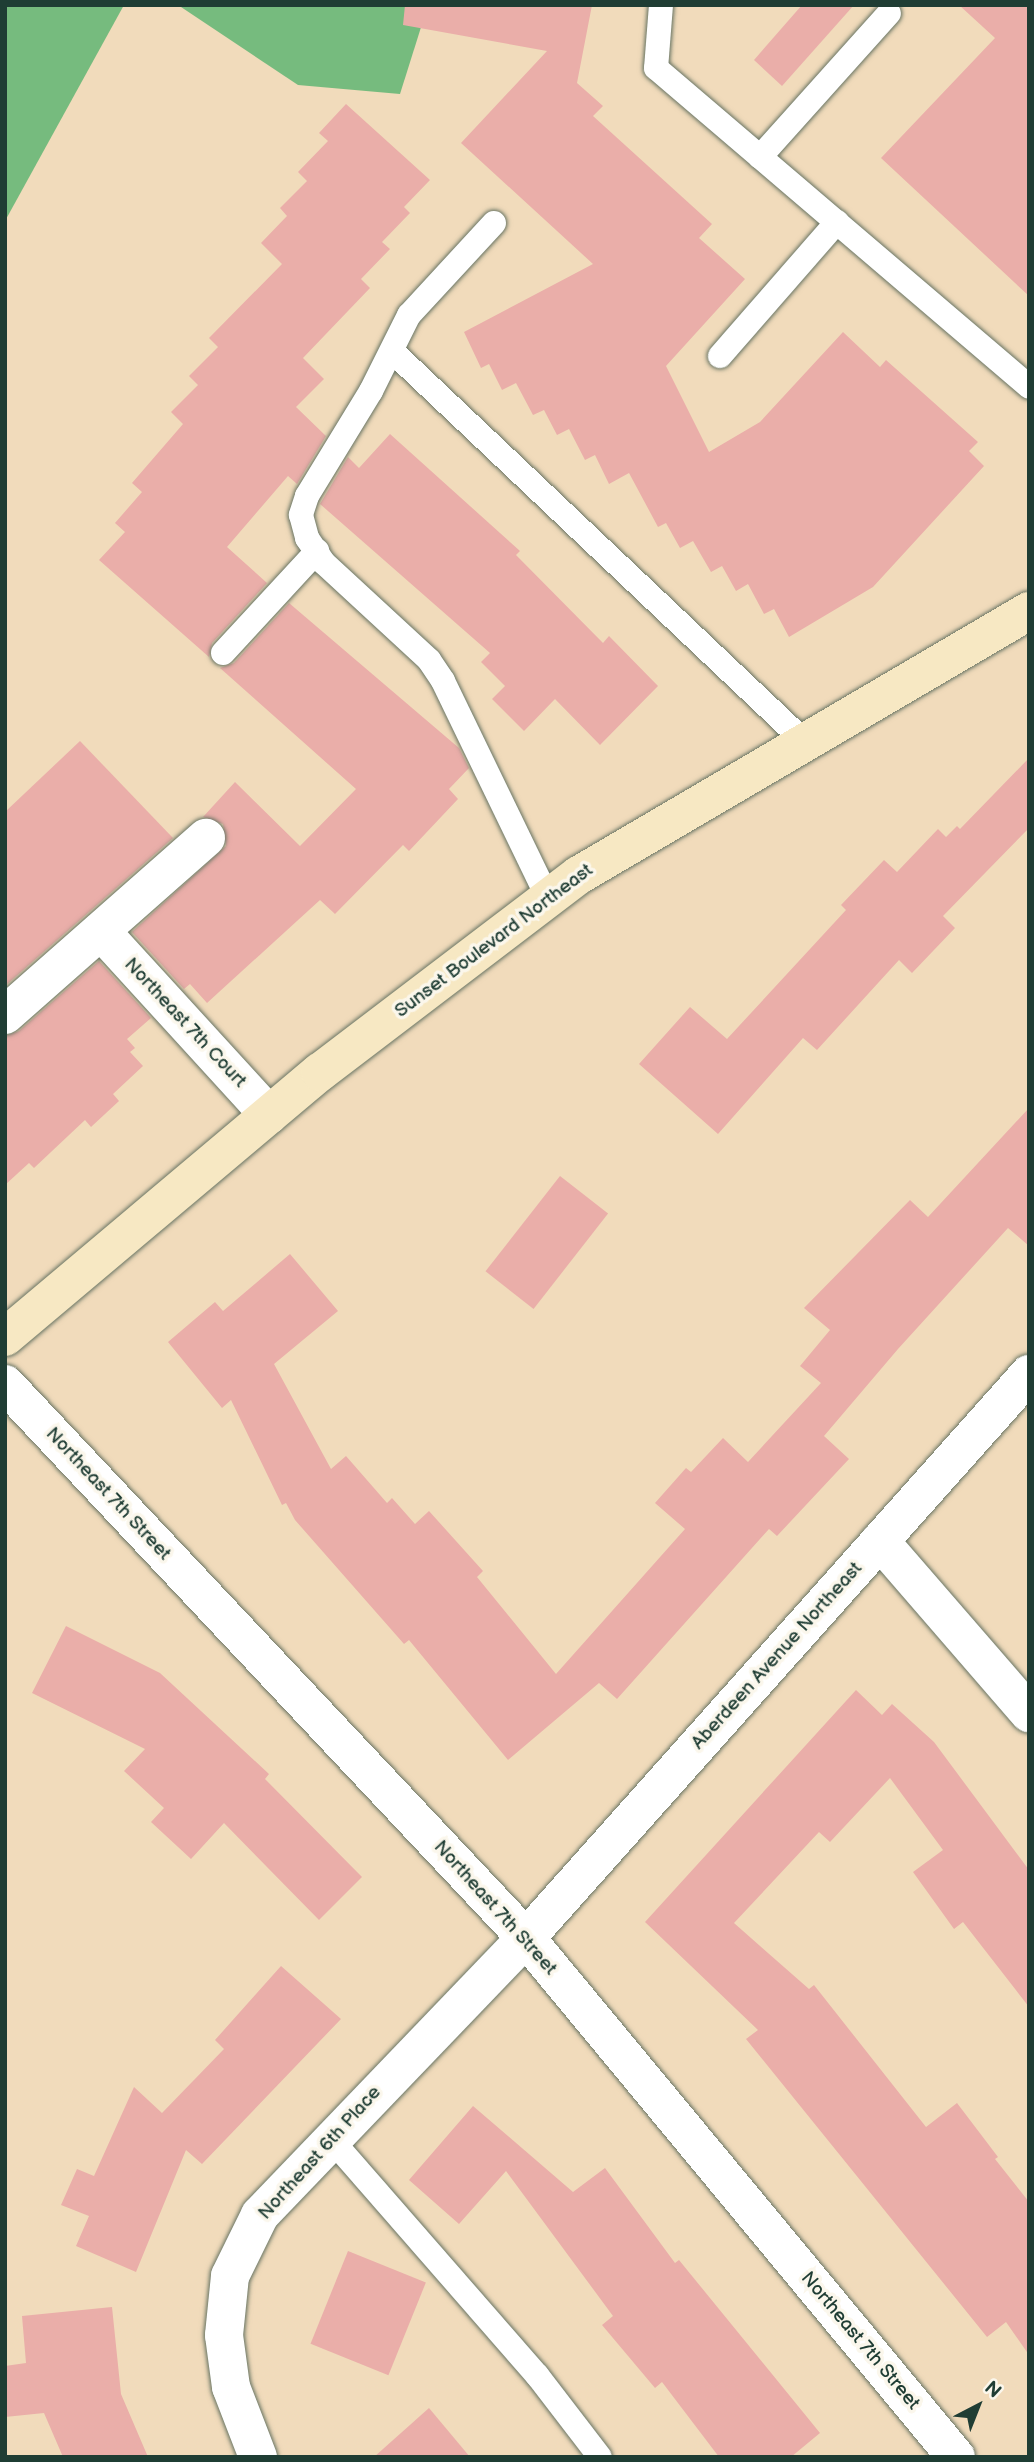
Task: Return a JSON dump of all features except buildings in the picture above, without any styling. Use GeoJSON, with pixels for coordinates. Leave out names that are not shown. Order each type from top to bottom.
{"type":"FeatureCollection","features":[{"type":"Feature","properties":{"kind":"main road","name":"Sunset Boulevard Northeast"},"geometry":{"type":"LineString","coordinates":[[5,1337],[269,1115],[579,875],[1029,611]]}},
{"type":"Feature","properties":{"kind":"street"},"geometry":{"type":"LineString","coordinates":[[5,1015],[206,838]]}},
{"type":"Feature","properties":{"kind":"street","name":"Northeast 7th Court"},"geometry":{"type":"LineString","coordinates":[[100,932],[269,1115]]}},
{"type":"Feature","properties":{"kind":"street","name":"Aberdeen Avenue Northeast"},"geometry":{"type":"LineString","coordinates":[[526,1938],[1029,1374]]}},
{"type":"Feature","properties":{"kind":"street","name":"Northeast 7th Street"},"geometry":{"type":"LineString","coordinates":[[5,1384],[526,1938],[956,2457]]}},
{"type":"Feature","properties":{"kind":"street"},"geometry":{"type":"LineString","coordinates":[[880,1541],[1029,1713]]}},
{"type":"Feature","properties":{"kind":"street","name":"Northeast 6th Place"},"geometry":{"type":"LineString","coordinates":[[258,2457],[231,2387],[224,2335],[230,2276],[260,2215],[330,2138],[526,1938]]}},
{"type":"Feature","properties":{"kind":"lane"},"geometry":{"type":"LineString","coordinates":[[661,5],[656,68],[1029,387]]}},
{"type":"Feature","properties":{"kind":"lane"},"geometry":{"type":"LineString","coordinates":[[760,157],[890,13]]}},
{"type":"Feature","properties":{"kind":"lane"},"geometry":{"type":"LineString","coordinates":[[720,356],[837,222]]}},
{"type":"Feature","properties":{"kind":"lane"},"geometry":{"type":"LineString","coordinates":[[494,223],[410,315],[392,351],[307,496],[301,515],[317,551],[429,660],[548,898]]}},
{"type":"Feature","properties":{"kind":"lane"},"geometry":{"type":"LineString","coordinates":[[392,351],[806,743]]}},
{"type":"Feature","properties":{"kind":"lane"},"geometry":{"type":"LineString","coordinates":[[223,653],[317,551]]}},
{"type":"Feature","properties":{"kind":"lane"},"geometry":{"type":"LineString","coordinates":[[330,2138],[537,2375],[600,2457]]}},
{"type":"Feature","properties":{"kind":"green space"},"geometry":{"type":"Polygon","coordinates":[[[5,5],[124,5],[5,221],[5,5]]]}},
{"type":"Feature","properties":{"kind":"green space"},"geometry":{"type":"Polygon","coordinates":[[[178,5],[428,5],[400,94],[298,85],[178,5]]]}}]}
